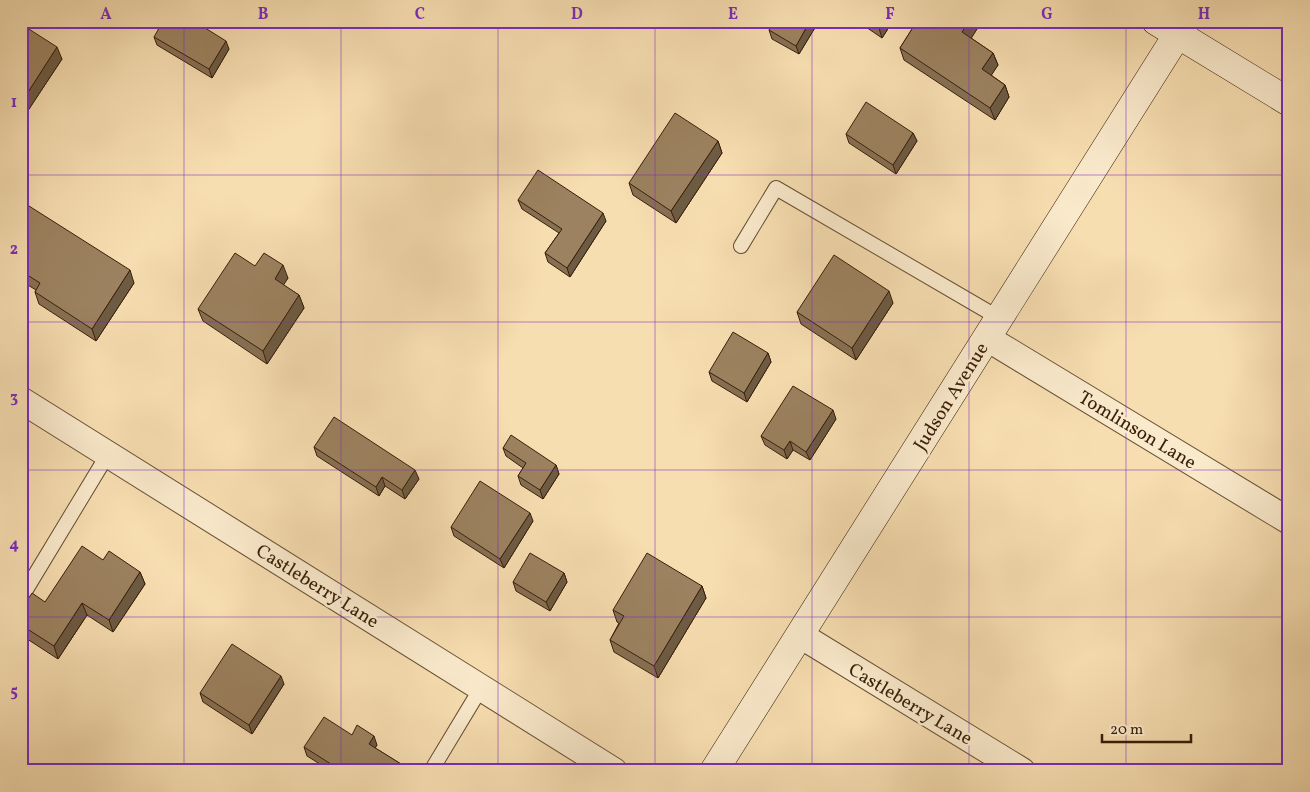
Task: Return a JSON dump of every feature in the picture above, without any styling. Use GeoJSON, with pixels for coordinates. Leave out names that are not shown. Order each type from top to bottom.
{"type":"FeatureCollection","features":[{"type":"Feature","properties":{"kind":"street"},"geometry":{"type":"LineString","coordinates":[[1173,26],[1289,102]]}},
{"type":"Feature","properties":{"kind":"street","name":"Judson Avenue"},"geometry":{"type":"LineString","coordinates":[[714,771],[993,328],[1173,26]]}},
{"type":"Feature","properties":{"kind":"street","name":"Tomlinson Lane"},"geometry":{"type":"LineString","coordinates":[[993,328],[1289,521]]}},
{"type":"Feature","properties":{"kind":"street","name":"Castleberry Lane"},"geometry":{"type":"LineString","coordinates":[[21,400],[614,771]]}},
{"type":"Feature","properties":{"kind":"street","name":"Castleberry Lane"},"geometry":{"type":"LineString","coordinates":[[800,635],[1022,771]]}},
{"type":"Feature","properties":{"kind":"lane"},"geometry":{"type":"LineString","coordinates":[[741,246],[776,188],[993,328]]}},
{"type":"Feature","properties":{"kind":"lane"},"geometry":{"type":"LineString","coordinates":[[21,598],[108,454]]}},
{"type":"Feature","properties":{"kind":"lane"},"geometry":{"type":"LineString","coordinates":[[431,771],[481,688]]}},
{"type":"Feature","properties":{"kind":"building"},"geometry":{"type":"Polygon","coordinates":[[[163,21],[194,21],[226,41],[209,69],[154,37],[163,21]]]}},
{"type":"Feature","properties":{"kind":"building"},"geometry":{"type":"Polygon","coordinates":[[[774,21],[810,21],[796,46],[769,30],[774,21]]]}},
{"type":"Feature","properties":{"kind":"building"},"geometry":{"type":"Polygon","coordinates":[[[872,21],[880,21],[878,25],[872,21]]]}},
{"type":"Feature","properties":{"kind":"building"},"geometry":{"type":"Polygon","coordinates":[[[917,21],[969,21],[962,32],[993,53],[982,69],[1005,85],[990,108],[900,48],[917,21]]]}},
{"type":"Feature","properties":{"kind":"building"},"geometry":{"type":"Polygon","coordinates":[[[21,24],[57,47],[23,100],[21,99],[21,24]]]}},
{"type":"Feature","properties":{"kind":"building"},"geometry":{"type":"Polygon","coordinates":[[[866,102],[913,133],[893,165],[846,134],[866,102]]]}},
{"type":"Feature","properties":{"kind":"building"},"geometry":{"type":"Polygon","coordinates":[[[675,113],[718,141],[671,211],[629,183],[675,113]]]}},
{"type":"Feature","properties":{"kind":"building"},"geometry":{"type":"Polygon","coordinates":[[[538,170],[603,213],[567,268],[545,253],[562,229],[518,200],[538,170]]]}},
{"type":"Feature","properties":{"kind":"building"},"geometry":{"type":"Polygon","coordinates":[[[29,206],[130,270],[92,329],[35,292],[40,283],[21,271],[23,264],[21,262],[21,219],[29,206]]]}},
{"type":"Feature","properties":{"kind":"building"},"geometry":{"type":"Polygon","coordinates":[[[235,253],[255,266],[264,253],[283,265],[275,279],[299,295],[263,351],[198,309],[235,253]]]}},
{"type":"Feature","properties":{"kind":"building"},"geometry":{"type":"Polygon","coordinates":[[[834,255],[889,291],[852,348],[797,312],[834,255]]]}},
{"type":"Feature","properties":{"kind":"building"},"geometry":{"type":"Polygon","coordinates":[[[733,332],[768,353],[744,393],[709,372],[733,332]]]}},
{"type":"Feature","properties":{"kind":"building"},"geometry":{"type":"Polygon","coordinates":[[[793,386],[833,410],[806,452],[790,441],[784,450],[761,436],[793,386]]]}},
{"type":"Feature","properties":{"kind":"building"},"geometry":{"type":"Polygon","coordinates":[[[334,417],[415,470],[402,490],[382,477],[376,487],[314,447],[334,417]]]}},
{"type":"Feature","properties":{"kind":"building"},"geometry":{"type":"Polygon","coordinates":[[[511,435],[556,465],[540,490],[518,476],[526,463],[503,448],[511,435]]]}},
{"type":"Feature","properties":{"kind":"building"},"geometry":{"type":"Polygon","coordinates":[[[480,481],[530,513],[500,559],[451,527],[480,481]]]}},
{"type":"Feature","properties":{"kind":"building"},"geometry":{"type":"Polygon","coordinates":[[[82,546],[103,560],[109,551],[140,572],[109,620],[82,603],[54,646],[21,625],[21,610],[32,593],[45,602],[82,546]]]}},
{"type":"Feature","properties":{"kind":"building"},"geometry":{"type":"Polygon","coordinates":[[[530,553],[564,573],[546,602],[513,582],[530,553]]]}},
{"type":"Feature","properties":{"kind":"building"},"geometry":{"type":"Polygon","coordinates":[[[647,553],[702,586],[654,666],[610,640],[624,616],[613,610],[647,553]]]}},
{"type":"Feature","properties":{"kind":"building"},"geometry":{"type":"Polygon","coordinates":[[[232,644],[281,676],[249,725],[200,693],[232,644]]]}},
{"type":"Feature","properties":{"kind":"building"},"geometry":{"type":"Polygon","coordinates":[[[324,717],[352,735],[357,725],[374,736],[369,744],[401,764],[396,771],[331,771],[334,766],[304,747],[324,717]]]}}]}
